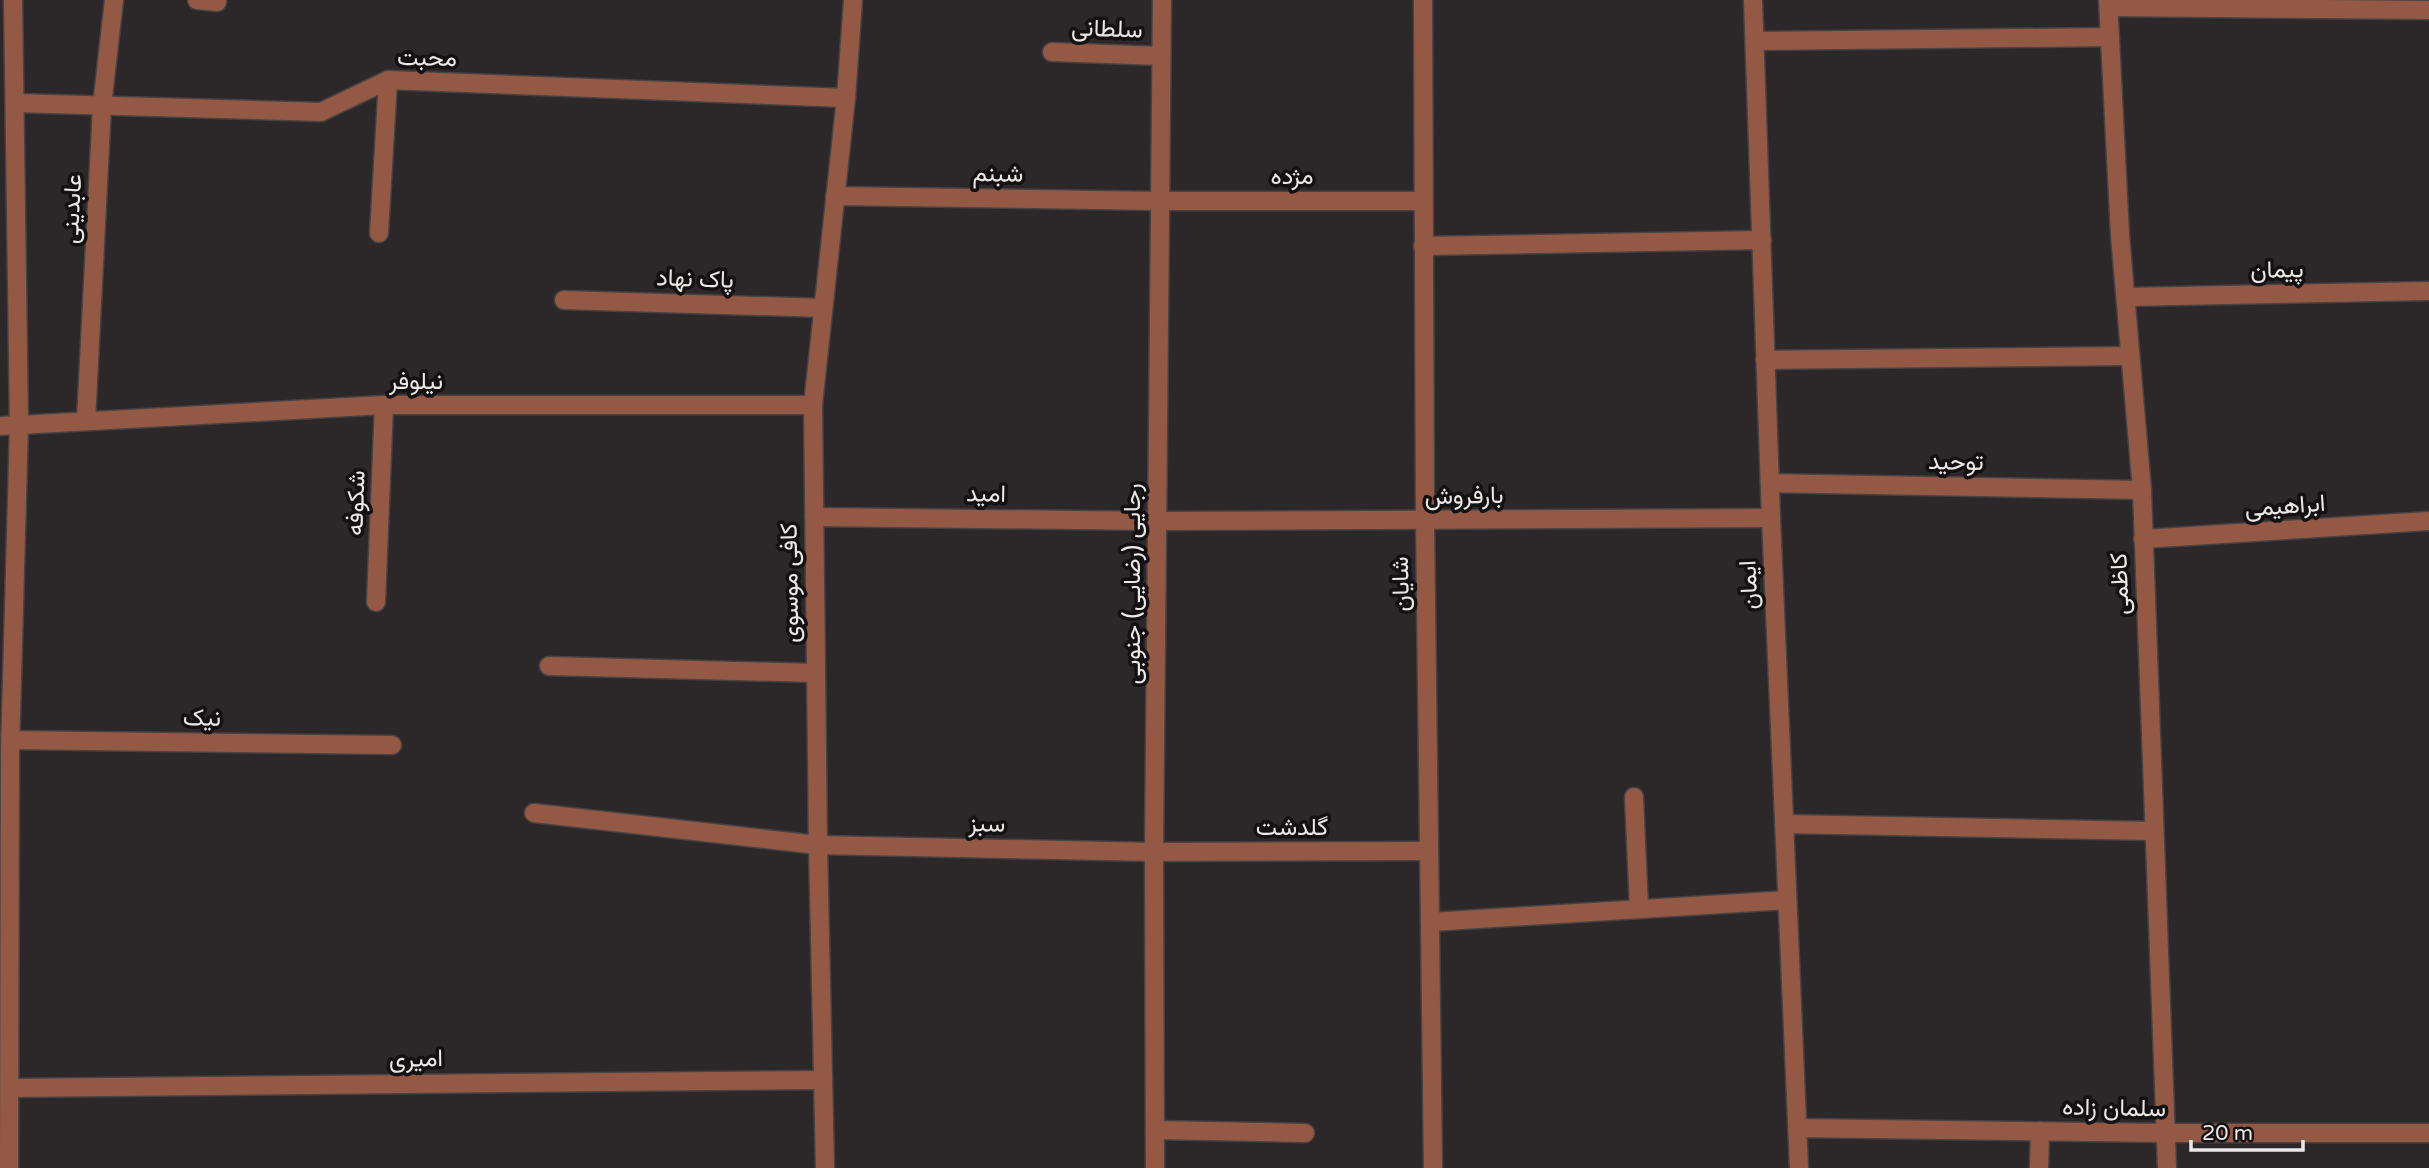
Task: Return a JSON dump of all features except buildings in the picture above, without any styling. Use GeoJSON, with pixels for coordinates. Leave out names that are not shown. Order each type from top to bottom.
{"type":"FeatureCollection","features":[{"type":"Feature","properties":{"kind":"street"},"geometry":{"type":"LineString","coordinates":[[9,1168],[7,747],[19,425],[13,0]]}},
{"type":"Feature","properties":{"kind":"street","name":"عابدینی"},"geometry":{"type":"LineString","coordinates":[[86,421],[102,106],[114,0]]}},
{"type":"Feature","properties":{"kind":"street"},"geometry":{"type":"LineString","coordinates":[[197,0],[217,2]]}},
{"type":"Feature","properties":{"kind":"street","name":"کافی موسوی"},"geometry":{"type":"LineString","coordinates":[[825,1168],[813,405],[846,98],[853,0]]}},
{"type":"Feature","properties":{"kind":"street","name":"رجایی (رضایی) جنوبی"},"geometry":{"type":"LineString","coordinates":[[1155,1168],[1154,852],[1162,0]]}},
{"type":"Feature","properties":{"kind":"street","name":"شایان"},"geometry":{"type":"LineString","coordinates":[[1423,0],[1425,521],[1433,1168]]}},
{"type":"Feature","properties":{"kind":"street","name":"ایمان"},"geometry":{"type":"LineString","coordinates":[[1753,0],[1771,517],[1799,1168]]}},
{"type":"Feature","properties":{"kind":"street"},"geometry":{"type":"LineString","coordinates":[[2108,3],[2429,10]]}},
{"type":"Feature","properties":{"kind":"street","name":"کاظمی"},"geometry":{"type":"LineString","coordinates":[[2108,3],[2120,235],[2142,490],[2167,1168]]}},
{"type":"Feature","properties":{"kind":"street"},"geometry":{"type":"LineString","coordinates":[[1755,41],[2110,37]]}},
{"type":"Feature","properties":{"kind":"street","name":"سلطانی"},"geometry":{"type":"LineString","coordinates":[[1052,52],[1161,56]]}},
{"type":"Feature","properties":{"kind":"street"},"geometry":{"type":"LineString","coordinates":[[379,233],[388,80]]}},
{"type":"Feature","properties":{"kind":"street","name":"محبت"},"geometry":{"type":"LineString","coordinates":[[15,103],[321,112],[388,80],[846,98]]}},
{"type":"Feature","properties":{"kind":"street","name":"شبنم"},"geometry":{"type":"LineString","coordinates":[[835,196],[1160,201]]}},
{"type":"Feature","properties":{"kind":"street","name":"مژده"},"geometry":{"type":"LineString","coordinates":[[1160,201],[1423,201]]}},
{"type":"Feature","properties":{"kind":"street"},"geometry":{"type":"LineString","coordinates":[[1423,246],[1762,240]]}},
{"type":"Feature","properties":{"kind":"street","name":"پیمان"},"geometry":{"type":"LineString","coordinates":[[2126,297],[2429,291]]}},
{"type":"Feature","properties":{"kind":"street","name":"پاک نهاد"},"geometry":{"type":"LineString","coordinates":[[564,300],[823,308]]}},
{"type":"Feature","properties":{"kind":"street"},"geometry":{"type":"LineString","coordinates":[[1765,360],[2130,356]]}},
{"type":"Feature","properties":{"kind":"street","name":"نیلوفر"},"geometry":{"type":"LineString","coordinates":[[0,426],[384,405],[813,405]]}},
{"type":"Feature","properties":{"kind":"street","name":"شکوفه"},"geometry":{"type":"LineString","coordinates":[[376,602],[384,405]]}},
{"type":"Feature","properties":{"kind":"street","name":"توحید"},"geometry":{"type":"LineString","coordinates":[[1770,483],[2142,490]]}},
{"type":"Feature","properties":{"kind":"street","name":"امید"},"geometry":{"type":"LineString","coordinates":[[814,517],[1157,521]]}},
{"type":"Feature","properties":{"kind":"street","name":"بارفروش"},"geometry":{"type":"LineString","coordinates":[[1157,521],[1771,517]]}},
{"type":"Feature","properties":{"kind":"street","name":"ابراهیمی"},"geometry":{"type":"LineString","coordinates":[[2143,539],[2429,521]]}},
{"type":"Feature","properties":{"kind":"street"},"geometry":{"type":"LineString","coordinates":[[549,666],[816,673]]}},
{"type":"Feature","properties":{"kind":"street","name":"نیک"},"geometry":{"type":"LineString","coordinates":[[7,747],[393,745]]}},
{"type":"Feature","properties":{"kind":"street"},"geometry":{"type":"LineString","coordinates":[[1634,797],[1639,909]]}},
{"type":"Feature","properties":{"kind":"street","name":"سبز"},"geometry":{"type":"LineString","coordinates":[[534,813],[818,845],[1154,852]]}},
{"type":"Feature","properties":{"kind":"street"},"geometry":{"type":"LineString","coordinates":[[1784,824],[2154,831]]}},
{"type":"Feature","properties":{"kind":"street","name":"گلدشت"},"geometry":{"type":"LineString","coordinates":[[1154,852],[1429,852]]}},
{"type":"Feature","properties":{"kind":"street"},"geometry":{"type":"LineString","coordinates":[[1430,922],[1787,900]]}},
{"type":"Feature","properties":{"kind":"street","name":"امیری"},"geometry":{"type":"LineString","coordinates":[[7,1098],[823,1080]]}},
{"type":"Feature","properties":{"kind":"street","name":"سلمان زاده"},"geometry":{"type":"LineString","coordinates":[[1798,1128],[2429,1133]]}},
{"type":"Feature","properties":{"kind":"street"},"geometry":{"type":"LineString","coordinates":[[1155,1130],[1305,1133]]}},
{"type":"Feature","properties":{"kind":"street"},"geometry":{"type":"LineString","coordinates":[[2039,1131],[2039,1168]]}}]}
